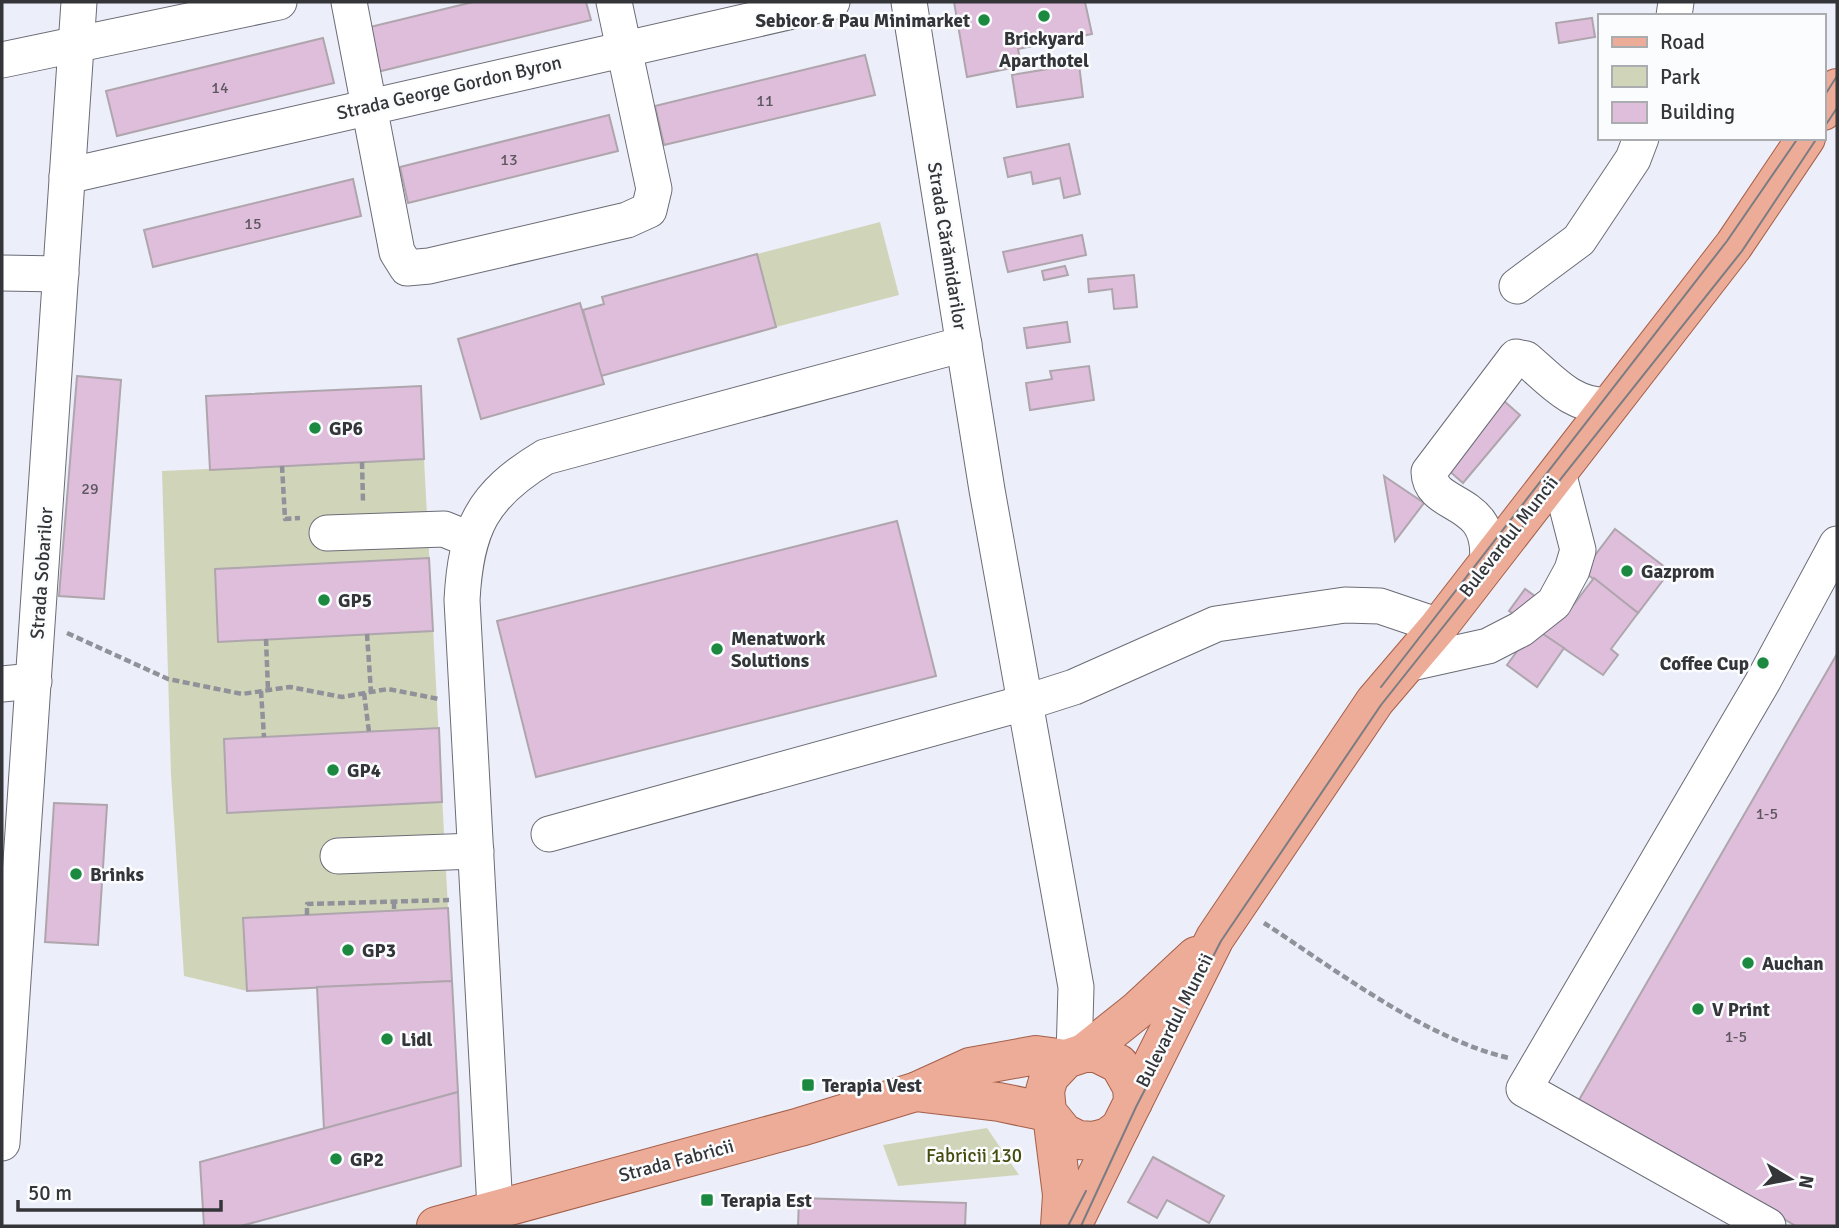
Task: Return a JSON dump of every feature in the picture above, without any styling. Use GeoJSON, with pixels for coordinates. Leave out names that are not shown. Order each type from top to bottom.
{"type":"FeatureCollection","features":[{"type":"Feature","properties":{"kind":"main road"},"geometry":{"type":"LineString","coordinates":[[1825,108],[1837,89]]}},
{"type":"Feature","properties":{"kind":"main road","name":"Bulevardul Muncii"},"geometry":{"type":"LineString","coordinates":[[1072,1226],[1215,938],[1237,905],[1375,701],[1439,626],[1734,246],[1805,140]]}},
{"type":"Feature","properties":{"kind":"main road","name":"Bulevardul Muncii"},"geometry":{"type":"LineString","coordinates":[[1075,1056],[1139,1009],[1215,938]]}},
{"type":"Feature","properties":{"kind":"main road"},"geometry":{"type":"LineString","coordinates":[[1050,1117],[1078,1140],[1094,1141],[1108,1137],[1126,1115],[1132,1087],[1119,1064],[1097,1053],[1075,1056],[1049,1077],[1045,1091],[1062,1195],[1060,1226]]}},
{"type":"Feature","properties":{"kind":"main road","name":"Strada Fabricii"},"geometry":{"type":"LineString","coordinates":[[436,1226],[800,1127],[915,1092],[970,1067],[1036,1055],[1075,1056]]}},
{"type":"Feature","properties":{"kind":"main road","name":"Strada Fabricii"},"geometry":{"type":"LineString","coordinates":[[915,1092],[999,1102],[1050,1117]]}},
{"type":"Feature","properties":{"kind":"street","name":"Strada Sobarilor"},"geometry":{"type":"LineString","coordinates":[[2,1143],[18,683],[38,620],[79,2]]}},
{"type":"Feature","properties":{"kind":"street"},"geometry":{"type":"LineString","coordinates":[[2,61],[279,2]]}},
{"type":"Feature","properties":{"kind":"street"},"geometry":{"type":"LineString","coordinates":[[349,2],[397,252],[407,268],[429,266],[628,220],[649,210],[654,189],[614,2]]}},
{"type":"Feature","properties":{"kind":"street","name":"Strada George Gordon Byron"},"geometry":{"type":"LineString","coordinates":[[67,176],[368,105],[832,2]]}},
{"type":"Feature","properties":{"kind":"street","name":"Strada Cărămidarilor"},"geometry":{"type":"LineString","coordinates":[[909,2],[987,490],[1076,987],[1075,1056]]}},
{"type":"Feature","properties":{"kind":"street"},"geometry":{"type":"LineString","coordinates":[[1517,286],[1579,240],[1633,159],[1639,140]]}},
{"type":"Feature","properties":{"kind":"street"},"geometry":{"type":"LineString","coordinates":[[2,274],[61,274]]}},
{"type":"Feature","properties":{"kind":"street"},"geometry":{"type":"LineString","coordinates":[[495,1209],[462,600],[464,567],[471,540],[491,500],[511,478],[545,457],[964,344]]}},
{"type":"Feature","properties":{"kind":"street"},"geometry":{"type":"LineString","coordinates":[[1487,564],[1489,549],[1485,527],[1478,519],[1435,489],[1429,472],[1516,357],[1526,359],[1575,401],[1588,405],[1610,405]]}},
{"type":"Feature","properties":{"kind":"street"},"geometry":{"type":"LineString","coordinates":[[1406,664],[1488,646],[1521,629],[1554,603],[1572,570],[1578,550],[1558,472]]}},
{"type":"Feature","properties":{"kind":"street"},"geometry":{"type":"LineString","coordinates":[[327,533],[444,529],[471,540]]}},
{"type":"Feature","properties":{"kind":"street"},"geometry":{"type":"LineString","coordinates":[[1768,1226],[1524,1089],[1762,683],[1837,544]]}},
{"type":"Feature","properties":{"kind":"street"},"geometry":{"type":"LineString","coordinates":[[549,834],[1024,703],[1073,687],[1216,624],[1345,604],[1380,606],[1439,626]]}},
{"type":"Feature","properties":{"kind":"street"},"geometry":{"type":"LineString","coordinates":[[338,856],[476,851]]}},
{"type":"Feature","properties":{"kind":"path"},"geometry":{"type":"LineString","coordinates":[[38,620],[168,679],[242,694],[290,687],[342,697],[388,689],[442,699],[468,699]]}},
{"type":"Feature","properties":{"kind":"path"},"geometry":{"type":"LineString","coordinates":[[368,634],[369,732]]}},
{"type":"Feature","properties":{"kind":"path"},"geometry":{"type":"LineString","coordinates":[[265,639],[268,690]]}},
{"type":"Feature","properties":{"kind":"path"},"geometry":{"type":"LineString","coordinates":[[261,691],[264,737]]}},
{"type":"Feature","properties":{"kind":"path"},"geometry":{"type":"LineString","coordinates":[[307,915],[307,904],[478,900]]}},
{"type":"Feature","properties":{"kind":"path"},"geometry":{"type":"LineString","coordinates":[[394,902],[394,911]]}},
{"type":"Feature","properties":{"kind":"path"},"geometry":{"type":"LineString","coordinates":[[1237,905],[1361,986],[1455,1041],[1487,1053],[1538,1064]]}},
{"type":"Feature","properties":{"kind":"green space"},"geometry":{"type":"Polygon","coordinates":[[[880,222],[899,295],[776,327],[757,254],[880,222]]]}},
{"type":"Feature","properties":{"kind":"green space"},"geometry":{"type":"Polygon","coordinates":[[[424,459],[448,908],[243,918],[247,991],[184,976],[171,775],[162,471],[424,459]]]}},
{"type":"Feature","properties":{"kind":"green space","name":"Fabricii 130"},"geometry":{"type":"Polygon","coordinates":[[[987,1128],[1019,1175],[898,1186],[883,1145],[987,1128]]]}},
{"type":"Feature","properties":{"kind":"building"},"geometry":{"type":"Polygon","coordinates":[[[473,2],[586,2],[591,20],[373,73],[362,29],[473,2]]]}},
{"type":"Feature","properties":{"kind":"building"},"geometry":{"type":"Polygon","coordinates":[[[954,2],[1085,2],[1092,34],[1018,49],[1021,66],[967,77],[954,2]]]}},
{"type":"Feature","properties":{"kind":"building"},"geometry":{"type":"Polygon","coordinates":[[[1592,18],[1595,37],[1559,43],[1556,23],[1592,18]]]}},
{"type":"Feature","properties":{"kind":"building"},"geometry":{"type":"Polygon","coordinates":[[[323,38],[334,83],[117,136],[106,91],[323,38]]]}},
{"type":"Feature","properties":{"kind":"building"},"geometry":{"type":"Polygon","coordinates":[[[865,55],[875,95],[664,145],[655,106],[865,55]]]}},
{"type":"Feature","properties":{"kind":"building"},"geometry":{"type":"Polygon","coordinates":[[[1079,64],[1083,97],[1017,107],[1012,75],[1079,64]]]}},
{"type":"Feature","properties":{"kind":"building"},"geometry":{"type":"Polygon","coordinates":[[[609,115],[618,151],[408,203],[400,167],[609,115]]]}},
{"type":"Feature","properties":{"kind":"building"},"geometry":{"type":"Polygon","coordinates":[[[1069,144],[1080,194],[1064,198],[1060,178],[1033,184],[1031,172],[1008,177],[1004,158],[1069,144]]]}},
{"type":"Feature","properties":{"kind":"building"},"geometry":{"type":"Polygon","coordinates":[[[353,179],[361,216],[153,267],[144,230],[353,179]]]}},
{"type":"Feature","properties":{"kind":"building"},"geometry":{"type":"Polygon","coordinates":[[[1082,235],[1086,255],[1008,272],[1003,252],[1082,235]]]}},
{"type":"Feature","properties":{"kind":"building"},"geometry":{"type":"Polygon","coordinates":[[[757,254],[776,327],[601,376],[583,310],[604,304],[602,297],[757,254]]]}},
{"type":"Feature","properties":{"kind":"building"},"geometry":{"type":"Polygon","coordinates":[[[1065,266],[1068,275],[1044,280],[1042,271],[1065,266]]]}},
{"type":"Feature","properties":{"kind":"building"},"geometry":{"type":"Polygon","coordinates":[[[1134,275],[1137,307],[1114,309],[1112,289],[1089,292],[1088,279],[1134,275]]]}},
{"type":"Feature","properties":{"kind":"building"},"geometry":{"type":"Polygon","coordinates":[[[580,303],[604,384],[481,419],[458,339],[580,303]]]}},
{"type":"Feature","properties":{"kind":"building"},"geometry":{"type":"Polygon","coordinates":[[[1067,322],[1070,342],[1027,348],[1024,328],[1067,322]]]}},
{"type":"Feature","properties":{"kind":"building"},"geometry":{"type":"Polygon","coordinates":[[[1089,366],[1094,400],[1030,410],[1026,383],[1052,379],[1050,371],[1089,366]]]}},
{"type":"Feature","properties":{"kind":"building"},"geometry":{"type":"Polygon","coordinates":[[[77,376],[121,380],[104,599],[59,596],[77,376]]]}},
{"type":"Feature","properties":{"kind":"building","name":"GP6"},"geometry":{"type":"Polygon","coordinates":[[[421,386],[424,459],[210,470],[206,396],[421,386]]]}},
{"type":"Feature","properties":{"kind":"building"},"geometry":{"type":"Polygon","coordinates":[[[1504,401],[1520,415],[1463,483],[1447,469],[1504,401]]]}},
{"type":"Feature","properties":{"kind":"building"},"geometry":{"type":"Polygon","coordinates":[[[1384,476],[1424,503],[1395,541],[1384,476]]]}},
{"type":"Feature","properties":{"kind":"building","name":"Menatwork Solutions"},"geometry":{"type":"Polygon","coordinates":[[[897,521],[936,676],[536,777],[497,621],[897,521]]]}},
{"type":"Feature","properties":{"kind":"building","name":"Gazprom"},"geometry":{"type":"Polygon","coordinates":[[[1615,529],[1670,571],[1638,613],[1583,571],[1615,529]]]}},
{"type":"Feature","properties":{"kind":"building","name":"GP5"},"geometry":{"type":"Polygon","coordinates":[[[429,558],[433,631],[218,642],[215,569],[429,558]]]}},
{"type":"Feature","properties":{"kind":"building"},"geometry":{"type":"Polygon","coordinates":[[[1594,578],[1638,613],[1611,649],[1618,655],[1603,675],[1509,611],[1525,589],[1564,617],[1594,578]]]}},
{"type":"Feature","properties":{"kind":"building"},"geometry":{"type":"Polygon","coordinates":[[[1534,628],[1564,648],[1537,687],[1507,665],[1534,628]]]}},
{"type":"Feature","properties":{"kind":"building","name":"Auchan"},"geometry":{"type":"Polygon","coordinates":[[[1837,654],[1837,1226],[1796,1226],[1579,1100],[1837,654]]]}},
{"type":"Feature","properties":{"kind":"building","name":"GP4"},"geometry":{"type":"Polygon","coordinates":[[[439,728],[442,802],[227,813],[224,739],[439,728]]]}},
{"type":"Feature","properties":{"kind":"building","name":"Brinks"},"geometry":{"type":"Polygon","coordinates":[[[54,803],[107,805],[98,945],[45,942],[54,803]]]}},
{"type":"Feature","properties":{"kind":"building","name":"GP3"},"geometry":{"type":"Polygon","coordinates":[[[448,908],[452,981],[247,991],[243,918],[448,908]]]}},
{"type":"Feature","properties":{"kind":"building","name":"Lidl"},"geometry":{"type":"Polygon","coordinates":[[[452,981],[458,1092],[324,1129],[317,987],[452,981]]]}},
{"type":"Feature","properties":{"kind":"building","name":"GP2"},"geometry":{"type":"Polygon","coordinates":[[[458,1092],[461,1166],[241,1226],[204,1226],[200,1162],[458,1092]]]}},
{"type":"Feature","properties":{"kind":"building"},"geometry":{"type":"Polygon","coordinates":[[[1153,1157],[1224,1196],[1209,1223],[1167,1200],[1157,1218],[1128,1202],[1153,1157]]]}},
{"type":"Feature","properties":{"kind":"building"},"geometry":{"type":"Polygon","coordinates":[[[799,1198],[966,1203],[965,1226],[798,1226],[799,1198]]]}},
{"type":"Feature","properties":{"kind":"tram line"},"geometry":{"type":"LineString","coordinates":[[1825,95],[1837,76]]}},
{"type":"Feature","properties":{"kind":"tram line"},"geometry":{"type":"LineString","coordinates":[[1825,126],[1837,108]]}},
{"type":"Feature","properties":{"kind":"tram line"},"geometry":{"type":"LineString","coordinates":[[1381,687],[1727,241],[1797,140]]}},
{"type":"Feature","properties":{"kind":"tram line"},"geometry":{"type":"LineString","coordinates":[[1081,1226],[1136,1107],[1221,941],[1381,705],[1742,251],[1816,140]]}},
{"type":"Feature","properties":{"kind":"tram line"},"geometry":{"type":"LineString","coordinates":[[1068,1226],[1086,1191]]}},
{"type":"Feature","properties":{"kind":"place","name":"Brickyard Aparthotel"},"geometry":{"type":"Point","coordinates":[1044,16]}},
{"type":"Feature","properties":{"kind":"place","name":"Sebicor & Pau Minimarket"},"geometry":{"type":"Point","coordinates":[984,20]}},
{"type":"Feature","properties":{"kind":"place","name":"GP6"},"geometry":{"type":"Point","coordinates":[315,428]}},
{"type":"Feature","properties":{"kind":"place","name":"Gazprom"},"geometry":{"type":"Point","coordinates":[1627,571]}},
{"type":"Feature","properties":{"kind":"place","name":"GP5"},"geometry":{"type":"Point","coordinates":[324,600]}},
{"type":"Feature","properties":{"kind":"place","name":"Menatwork Solutions"},"geometry":{"type":"Point","coordinates":[717,649]}},
{"type":"Feature","properties":{"kind":"place","name":"Coffee Cup"},"geometry":{"type":"Point","coordinates":[1763,663]}},
{"type":"Feature","properties":{"kind":"place","name":"GP4"},"geometry":{"type":"Point","coordinates":[333,770]}},
{"type":"Feature","properties":{"kind":"place","name":"Brinks"},"geometry":{"type":"Point","coordinates":[76,874]}},
{"type":"Feature","properties":{"kind":"place","name":"GP3"},"geometry":{"type":"Point","coordinates":[348,950]}},
{"type":"Feature","properties":{"kind":"place","name":"Auchan"},"geometry":{"type":"Point","coordinates":[1748,963]}},
{"type":"Feature","properties":{"kind":"place","name":"V Print"},"geometry":{"type":"Point","coordinates":[1698,1009]}},
{"type":"Feature","properties":{"kind":"place","name":"Lidl"},"geometry":{"type":"Point","coordinates":[387,1039]}},
{"type":"Feature","properties":{"kind":"place","name":"Terapia Vest"},"geometry":{"type":"Point","coordinates":[808,1085]}},
{"type":"Feature","properties":{"kind":"place","name":"GP2"},"geometry":{"type":"Point","coordinates":[336,1159]}},
{"type":"Feature","properties":{"kind":"place","name":"Terapia Est"},"geometry":{"type":"Point","coordinates":[707,1200]}}]}
